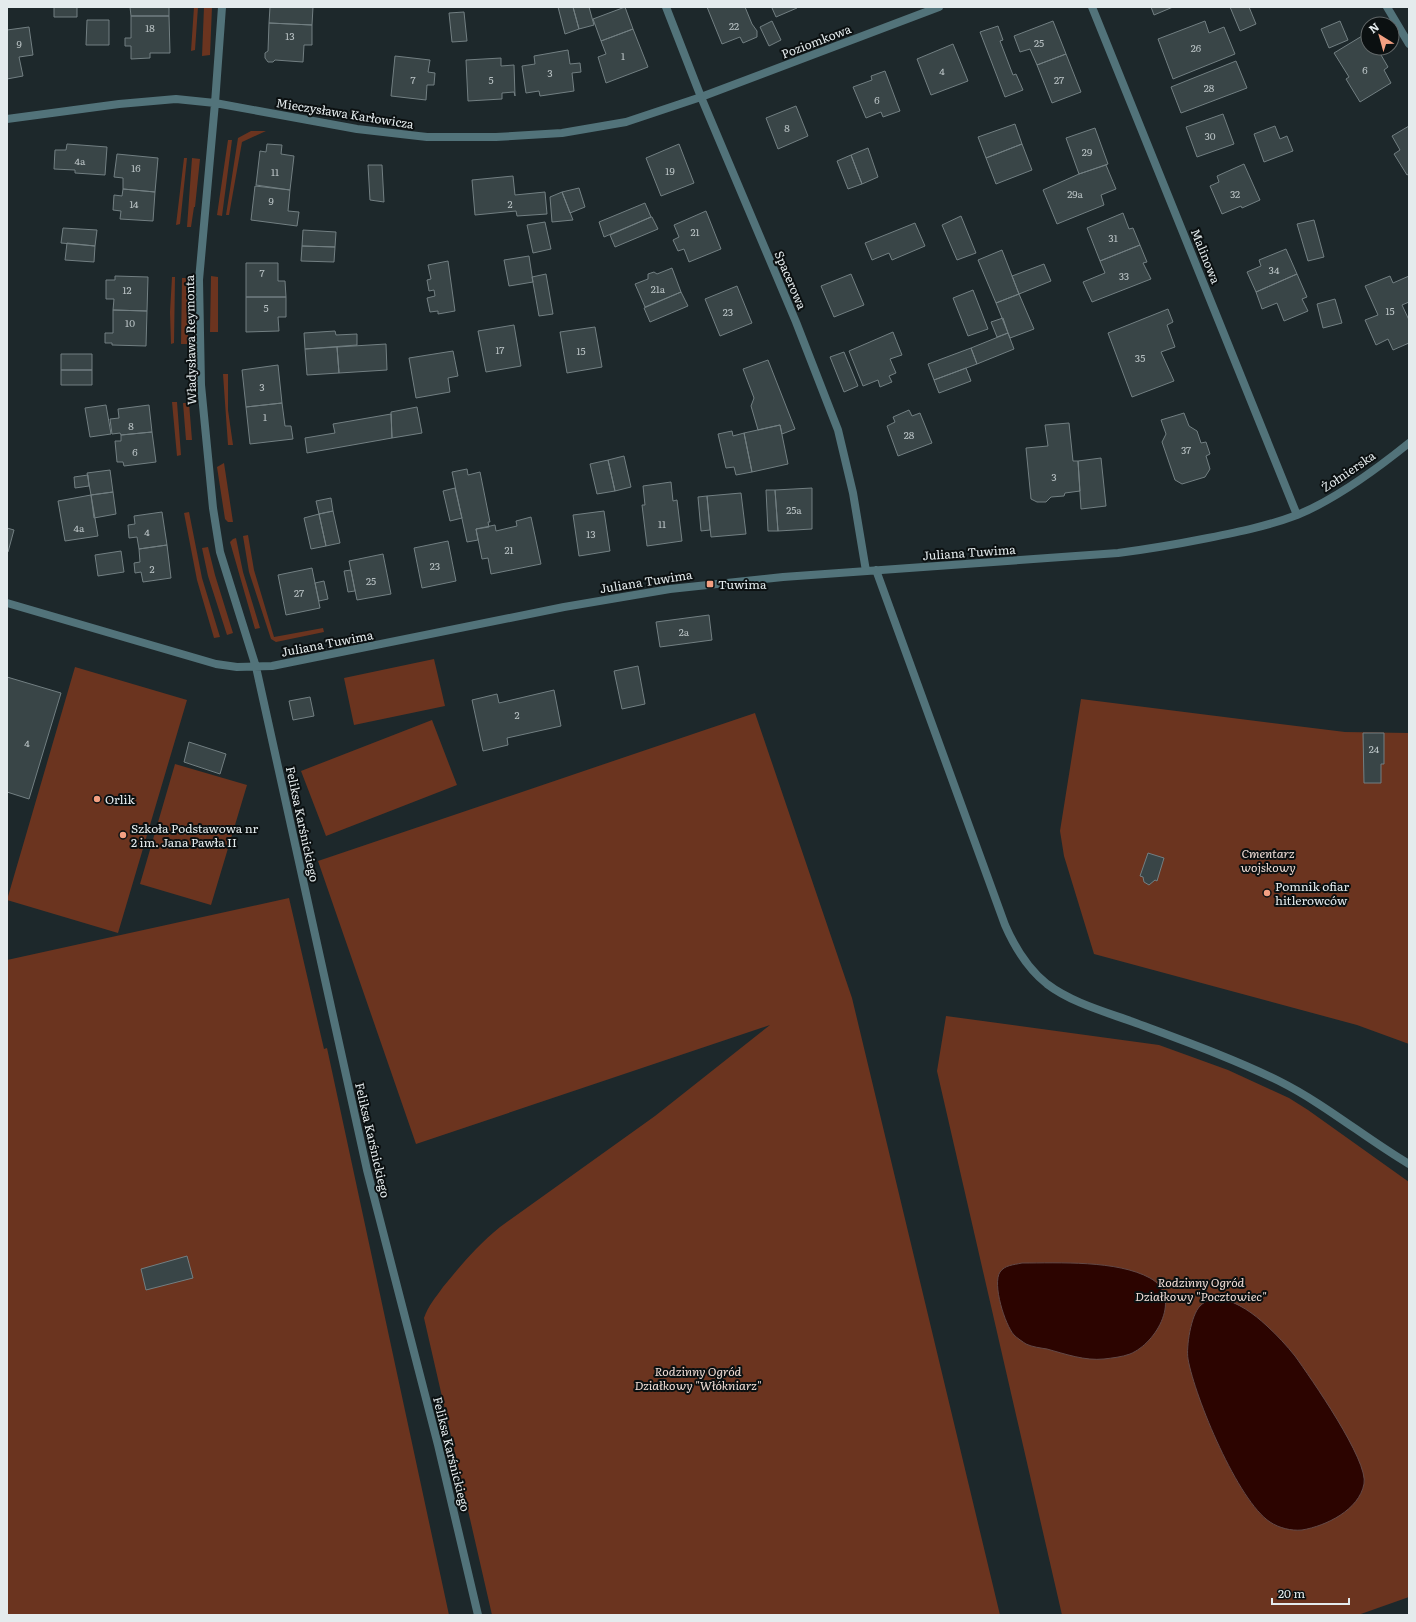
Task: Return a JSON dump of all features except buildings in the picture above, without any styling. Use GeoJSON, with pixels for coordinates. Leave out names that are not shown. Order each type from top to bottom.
{"type":"FeatureCollection","features":[{"type":"Feature","properties":{"kind":"street","name":"Władysława Reymonta"},"geometry":{"type":"LineString","coordinates":[[222,7],[199,280],[201,385],[213,508],[220,552],[256,668]]}},
{"type":"Feature","properties":{"kind":"street","name":"Spacerowa"},"geometry":{"type":"LineString","coordinates":[[666,7],[701,97],[796,322],[838,430],[853,493],[866,570]]}},
{"type":"Feature","properties":{"kind":"street","name":"Poziomkowa"},"geometry":{"type":"LineString","coordinates":[[701,97],[939,7]]}},
{"type":"Feature","properties":{"kind":"street","name":"Malinowa"},"geometry":{"type":"LineString","coordinates":[[1092,7],[1297,515]]}},
{"type":"Feature","properties":{"kind":"street"},"geometry":{"type":"LineString","coordinates":[[1387,7],[1409,44]]}},
{"type":"Feature","properties":{"kind":"street","name":"Mieczysława Karłowicza"},"geometry":{"type":"LineString","coordinates":[[7,119],[119,104],[176,99],[215,103],[357,129],[427,137],[489,137],[562,133],[626,122],[701,97]]}},
{"type":"Feature","properties":{"kind":"street","name":"Żołnierska"},"geometry":{"type":"LineString","coordinates":[[1297,515],[1349,487],[1409,443]]}},
{"type":"Feature","properties":{"kind":"street","name":"Juliana Tuwima"},"geometry":{"type":"LineString","coordinates":[[7,603],[197,659],[237,667],[256,668],[329,655],[620,596],[728,581],[1118,553],[1157,548],[1237,533],[1272,524],[1297,515]]}},
{"type":"Feature","properties":{"kind":"street"},"geometry":{"type":"LineString","coordinates":[[876,570],[1005,925],[1012,942],[1022,958],[1034,972],[1047,984],[1058,991],[1083,1003],[1193,1044],[1280,1082],[1309,1097],[1409,1164]]}},
{"type":"Feature","properties":{"kind":"street","name":"Feliksa Karśnickiego"},"geometry":{"type":"LineString","coordinates":[[256,668],[367,1170],[438,1445],[478,1615]]}},
{"type":"Feature","properties":{"kind":"green space"},"geometry":{"type":"Polygon","coordinates":[[[194,7],[198,7],[195,50],[191,51],[194,7]]]}},
{"type":"Feature","properties":{"kind":"green space"},"geometry":{"type":"Polygon","coordinates":[[[204,7],[212,7],[210,55],[202,56],[204,7]]]}},
{"type":"Feature","properties":{"kind":"green space"},"geometry":{"type":"Polygon","coordinates":[[[251,131],[266,131],[242,142],[229,215],[226,215],[238,138],[251,131]]]}},
{"type":"Feature","properties":{"kind":"green space"},"geometry":{"type":"Polygon","coordinates":[[[228,140],[232,140],[222,216],[217,215],[228,140]]]}},
{"type":"Feature","properties":{"kind":"green space"},"geometry":{"type":"Polygon","coordinates":[[[184,158],[187,158],[180,224],[176,225],[184,158]]]}},
{"type":"Feature","properties":{"kind":"green space"},"geometry":{"type":"Polygon","coordinates":[[[192,158],[200,159],[195,207],[191,227],[187,227],[192,158]]]}},
{"type":"Feature","properties":{"kind":"green space"},"geometry":{"type":"Polygon","coordinates":[[[211,276],[218,277],[218,332],[210,332],[211,276]]]}},
{"type":"Feature","properties":{"kind":"green space"},"geometry":{"type":"Polygon","coordinates":[[[172,277],[175,277],[174,343],[171,344],[170,312],[172,277]]]}},
{"type":"Feature","properties":{"kind":"green space"},"geometry":{"type":"Polygon","coordinates":[[[182,278],[188,278],[188,344],[181,344],[182,278]]]}},
{"type":"Feature","properties":{"kind":"green space"},"geometry":{"type":"Polygon","coordinates":[[[223,374],[228,374],[228,410],[233,445],[228,445],[223,374]]]}},
{"type":"Feature","properties":{"kind":"green space"},"geometry":{"type":"Polygon","coordinates":[[[172,402],[177,402],[181,455],[177,456],[172,402]]]}},
{"type":"Feature","properties":{"kind":"green space"},"geometry":{"type":"Polygon","coordinates":[[[183,403],[189,403],[192,440],[186,440],[183,403]]]}},
{"type":"Feature","properties":{"kind":"green space"},"geometry":{"type":"Polygon","coordinates":[[[224,463],[233,522],[228,522],[225,519],[217,467],[224,463]]]}},
{"type":"Feature","properties":{"kind":"green space"},"geometry":{"type":"Polygon","coordinates":[[[189,512],[202,578],[220,637],[214,638],[197,580],[184,513],[189,512]]]}},
{"type":"Feature","properties":{"kind":"green space"},"geometry":{"type":"Polygon","coordinates":[[[248,535],[254,570],[274,637],[323,628],[324,632],[276,642],[271,639],[249,572],[243,536],[248,535]]]}},
{"type":"Feature","properties":{"kind":"green space"},"geometry":{"type":"Polygon","coordinates":[[[236,538],[243,572],[260,628],[255,629],[230,542],[236,538]]]}},
{"type":"Feature","properties":{"kind":"green space"},"geometry":{"type":"Polygon","coordinates":[[[208,547],[233,633],[227,635],[208,576],[202,548],[208,547]]]}},
{"type":"Feature","properties":{"kind":"green space"},"geometry":{"type":"Polygon","coordinates":[[[434,659],[445,706],[354,725],[344,678],[434,659]]]}},
{"type":"Feature","properties":{"kind":"green space","name":"Orlik"},"geometry":{"type":"Polygon","coordinates":[[[75,667],[187,700],[118,933],[7,900],[75,667]]]}},
{"type":"Feature","properties":{"kind":"green space","name":"Cmentarz wojskowy"},"geometry":{"type":"Polygon","coordinates":[[[1081,699],[1345,732],[1409,733],[1409,1044],[1357,1025],[1094,954],[1064,856],[1060,831],[1081,699]]]}},
{"type":"Feature","properties":{"kind":"green space","name":"Rodzinny Ogród Działkowy \"Włókniarz\""},"geometry":{"type":"Polygon","coordinates":[[[755,713],[852,998],[1000,1615],[492,1615],[424,1318],[435,1298],[456,1271],[477,1248],[500,1227],[655,1116],[770,1025],[416,1144],[318,861],[755,713]]]}},
{"type":"Feature","properties":{"kind":"green space"},"geometry":{"type":"Polygon","coordinates":[[[432,720],[457,785],[326,836],[301,771],[432,720]]]}},
{"type":"Feature","properties":{"kind":"green space"},"geometry":{"type":"Polygon","coordinates":[[[175,764],[247,785],[211,905],[140,884],[175,764]]]}},
{"type":"Feature","properties":{"kind":"green space"},"geometry":{"type":"Polygon","coordinates":[[[289,898],[324,1049],[327,1048],[449,1615],[7,1615],[7,960],[289,898]]]}},
{"type":"Feature","properties":{"kind":"green space","name":"Rodzinny Ogród Działkowy \"Pocztowiec\""},"geometry":{"type":"Polygon","coordinates":[[[946,1016],[1159,1045],[1228,1070],[1289,1098],[1409,1182],[1409,1597],[1358,1615],[1062,1615],[937,1071],[946,1016]]]}},
{"type":"Feature","properties":{"kind":"shaded area"},"geometry":{"type":"Polygon","coordinates":[[[1022,1263],[1105,1265],[1137,1272],[1150,1278],[1160,1286],[1165,1296],[1165,1307],[1162,1319],[1157,1330],[1149,1340],[1130,1354],[1120,1357],[1090,1359],[1075,1357],[1028,1345],[1015,1336],[1010,1330],[1001,1304],[998,1286],[1000,1272],[1004,1268],[1022,1263]]]}},
{"type":"Feature","properties":{"kind":"shaded area"},"geometry":{"type":"Polygon","coordinates":[[[1220,1298],[1240,1306],[1251,1313],[1267,1326],[1295,1356],[1337,1419],[1357,1457],[1363,1473],[1364,1484],[1361,1493],[1356,1502],[1349,1509],[1331,1521],[1302,1530],[1281,1527],[1270,1522],[1258,1511],[1245,1493],[1220,1447],[1199,1398],[1192,1376],[1188,1354],[1190,1331],[1197,1310],[1207,1301],[1220,1298]]]}},
{"type":"Feature","properties":{"kind":"place","name":"Tuwima"},"geometry":{"type":"Point","coordinates":[710,584]}},
{"type":"Feature","properties":{"kind":"place","name":"Orlik"},"geometry":{"type":"Point","coordinates":[97,799]}},
{"type":"Feature","properties":{"kind":"place","name":"Szkoła Podstawowa nr 2 im. Jana Pawła II"},"geometry":{"type":"Point","coordinates":[123,835]}},
{"type":"Feature","properties":{"kind":"place","name":"Pomnik ofiar hitlerowców"},"geometry":{"type":"Point","coordinates":[1267,893]}}]}
